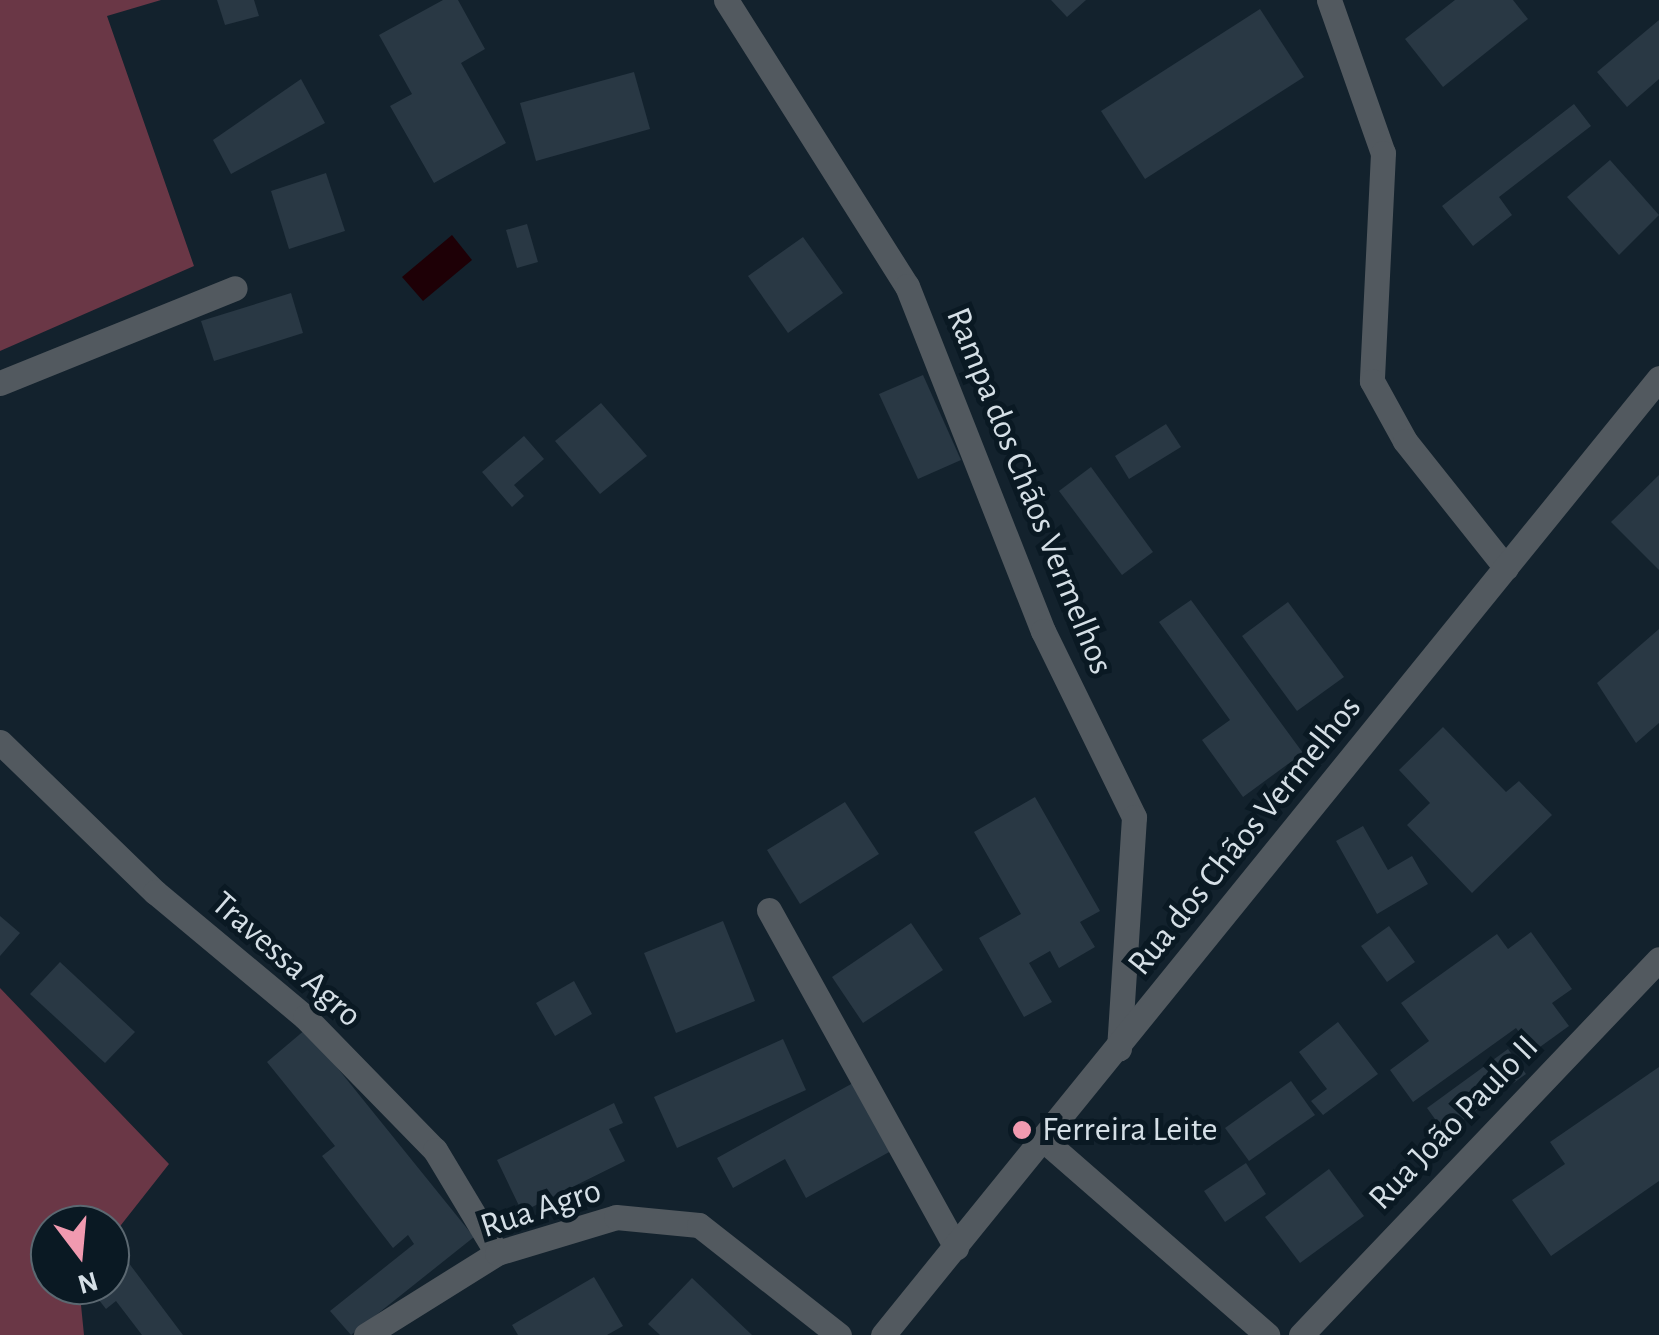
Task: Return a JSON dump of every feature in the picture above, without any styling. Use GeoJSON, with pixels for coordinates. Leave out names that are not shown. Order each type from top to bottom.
{"type":"FeatureCollection","features":[{"type":"Feature","properties":{"kind":"street","name":"Rampa dos Chãos Vermelhos"},"geometry":{"type":"LineString","coordinates":[[726,0],[907,286],[1043,631],[1134,817],[1119,1050]]}},
{"type":"Feature","properties":{"kind":"street"},"geometry":{"type":"LineString","coordinates":[[1329,0],[1383,153],[1372,381],[1405,440],[1506,568]]}},
{"type":"Feature","properties":{"kind":"street"},"geometry":{"type":"LineString","coordinates":[[0,383],[235,288]]}},
{"type":"Feature","properties":{"kind":"street","name":"Rua dos Chãos Vermelhos"},"geometry":{"type":"LineString","coordinates":[[883,1335],[1119,1050],[1659,378]]}},
{"type":"Feature","properties":{"kind":"street","name":"Travessa Agro"},"geometry":{"type":"LineString","coordinates":[[0,742],[154,892],[304,1017],[422,1136],[498,1254]]}},
{"type":"Feature","properties":{"kind":"street"},"geometry":{"type":"LineString","coordinates":[[769,910],[956,1248]]}},
{"type":"Feature","properties":{"kind":"street","name":"Rua João Paulo II"},"geometry":{"type":"LineString","coordinates":[[1300,1335],[1659,958]]}},
{"type":"Feature","properties":{"kind":"street"},"geometry":{"type":"LineString","coordinates":[[1045,1141],[1267,1335]]}},
{"type":"Feature","properties":{"kind":"street","name":"Rua Agro"},"geometry":{"type":"LineString","coordinates":[[366,1335],[498,1254],[616,1216],[699,1225],[839,1335]]}},
{"type":"Feature","properties":{"kind":"shaded area"},"geometry":{"type":"Polygon","coordinates":[[[0,0],[161,0],[107,16],[194,266],[0,351],[0,0]]]}},
{"type":"Feature","properties":{"kind":"shaded area"},"geometry":{"type":"Polygon","coordinates":[[[452,235],[472,260],[423,301],[402,277],[452,235]]]}},
{"type":"Feature","properties":{"kind":"shaded area"},"geometry":{"type":"Polygon","coordinates":[[[0,988],[169,1164],[130,1214],[130,1205],[30,1205],[30,1305],[81,1305],[84,1335],[0,1335],[0,988]]]}},
{"type":"Feature","properties":{"kind":"building"},"geometry":{"type":"Polygon","coordinates":[[[217,0],[254,0],[259,16],[225,25],[217,0]]]}},
{"type":"Feature","properties":{"kind":"building"},"geometry":{"type":"Polygon","coordinates":[[[443,0],[458,0],[485,49],[461,63],[506,143],[434,183],[390,106],[412,94],[379,35],[443,0]]]}},
{"type":"Feature","properties":{"kind":"building"},"geometry":{"type":"Polygon","coordinates":[[[1051,0],[1086,0],[1067,17],[1051,0]]]}},
{"type":"Feature","properties":{"kind":"building"},"geometry":{"type":"Polygon","coordinates":[[[1455,0],[1513,0],[1528,19],[1443,87],[1405,39],[1455,0]]]}},
{"type":"Feature","properties":{"kind":"building"},"geometry":{"type":"Polygon","coordinates":[[[1260,9],[1304,77],[1145,179],[1101,111],[1260,9]]]}},
{"type":"Feature","properties":{"kind":"building"},"geometry":{"type":"Polygon","coordinates":[[[1659,20],[1659,79],[1627,107],[1597,72],[1659,20]]]}},
{"type":"Feature","properties":{"kind":"building"},"geometry":{"type":"Polygon","coordinates":[[[634,72],[650,129],[536,161],[520,103],[634,72]]]}},
{"type":"Feature","properties":{"kind":"building"},"geometry":{"type":"Polygon","coordinates":[[[301,79],[325,123],[231,174],[213,140],[301,79]]]}},
{"type":"Feature","properties":{"kind":"building"},"geometry":{"type":"Polygon","coordinates":[[[1574,104],[1591,126],[1499,197],[1512,215],[1473,246],[1442,206],[1574,104]]]}},
{"type":"Feature","properties":{"kind":"building"},"geometry":{"type":"Polygon","coordinates":[[[1610,160],[1659,215],[1619,255],[1567,197],[1610,160]]]}},
{"type":"Feature","properties":{"kind":"building"},"geometry":{"type":"Polygon","coordinates":[[[326,173],[345,231],[289,249],[271,191],[326,173]]]}},
{"type":"Feature","properties":{"kind":"building"},"geometry":{"type":"Polygon","coordinates":[[[527,224],[538,262],[517,268],[506,230],[527,224]]]}},
{"type":"Feature","properties":{"kind":"building"},"geometry":{"type":"Polygon","coordinates":[[[803,237],[843,293],[788,333],[748,276],[803,237]]]}},
{"type":"Feature","properties":{"kind":"building"},"geometry":{"type":"Polygon","coordinates":[[[291,293],[303,333],[214,361],[201,321],[291,293]]]}},
{"type":"Feature","properties":{"kind":"building"},"geometry":{"type":"Polygon","coordinates":[[[923,375],[961,460],[918,479],[879,394],[923,375]]]}},
{"type":"Feature","properties":{"kind":"building"},"geometry":{"type":"Polygon","coordinates":[[[601,403],[647,456],[600,494],[555,441],[601,403]]]}},
{"type":"Feature","properties":{"kind":"building"},"geometry":{"type":"Polygon","coordinates":[[[1166,424],[1181,447],[1129,479],[1115,456],[1166,424]]]}},
{"type":"Feature","properties":{"kind":"building"},"geometry":{"type":"Polygon","coordinates":[[[524,436],[544,459],[514,485],[524,496],[512,507],[482,472],[524,436]]]}},
{"type":"Feature","properties":{"kind":"building"},"geometry":{"type":"Polygon","coordinates":[[[1091,467],[1153,552],[1122,575],[1059,491],[1091,467]]]}},
{"type":"Feature","properties":{"kind":"building"},"geometry":{"type":"Polygon","coordinates":[[[1659,475],[1659,570],[1611,522],[1659,475]]]}},
{"type":"Feature","properties":{"kind":"building"},"geometry":{"type":"Polygon","coordinates":[[[1191,600],[1303,753],[1243,797],[1202,740],[1230,720],[1159,622],[1191,600]]]}},
{"type":"Feature","properties":{"kind":"building"},"geometry":{"type":"Polygon","coordinates":[[[1288,602],[1344,677],[1297,711],[1242,636],[1288,602]]]}},
{"type":"Feature","properties":{"kind":"building"},"geometry":{"type":"Polygon","coordinates":[[[1659,629],[1659,723],[1636,743],[1597,683],[1659,629]]]}},
{"type":"Feature","properties":{"kind":"building"},"geometry":{"type":"Polygon","coordinates":[[[1443,727],[1506,792],[1519,781],[1552,815],[1472,893],[1407,825],[1430,803],[1399,770],[1443,727]]]}},
{"type":"Feature","properties":{"kind":"building"},"geometry":{"type":"Polygon","coordinates":[[[1035,797],[1100,911],[1080,922],[1095,947],[1059,968],[1050,951],[1029,963],[1052,1002],[1024,1017],[979,938],[1021,914],[974,832],[1035,797]]]}},
{"type":"Feature","properties":{"kind":"building"},"geometry":{"type":"Polygon","coordinates":[[[845,802],[879,854],[800,904],[767,850],[845,802]]]}},
{"type":"Feature","properties":{"kind":"building"},"geometry":{"type":"Polygon","coordinates":[[[1363,826],[1388,870],[1412,856],[1428,884],[1377,914],[1336,841],[1363,826]]]}},
{"type":"Feature","properties":{"kind":"building"},"geometry":{"type":"Polygon","coordinates":[[[0,916],[20,933],[0,956],[0,916]]]}},
{"type":"Feature","properties":{"kind":"building"},"geometry":{"type":"Polygon","coordinates":[[[723,921],[755,1001],[676,1033],[644,953],[723,921]]]}},
{"type":"Feature","properties":{"kind":"building"},"geometry":{"type":"Polygon","coordinates":[[[911,923],[943,970],[863,1023],[832,977],[911,923]]]}},
{"type":"Feature","properties":{"kind":"building"},"geometry":{"type":"Polygon","coordinates":[[[1389,926],[1415,962],[1387,982],[1361,946],[1389,926]]]}},
{"type":"Feature","properties":{"kind":"building"},"geometry":{"type":"Polygon","coordinates":[[[1531,932],[1572,989],[1552,1003],[1569,1026],[1533,1052],[1516,1028],[1413,1102],[1390,1070],[1429,1041],[1401,1003],[1497,934],[1508,949],[1531,932]]]}},
{"type":"Feature","properties":{"kind":"building"},"geometry":{"type":"Polygon","coordinates":[[[60,962],[135,1032],[105,1063],[30,994],[60,962]]]}},
{"type":"Feature","properties":{"kind":"building"},"geometry":{"type":"Polygon","coordinates":[[[574,981],[592,1014],[555,1036],[536,1003],[574,981]]]}},
{"type":"Feature","properties":{"kind":"building"},"geometry":{"type":"Polygon","coordinates":[[[1338,1022],[1378,1074],[1323,1115],[1311,1101],[1327,1089],[1299,1052],[1338,1022]]]}},
{"type":"Feature","properties":{"kind":"building"},"geometry":{"type":"Polygon","coordinates":[[[306,1029],[474,1237],[351,1335],[330,1311],[414,1244],[408,1235],[393,1248],[322,1156],[335,1146],[267,1062],[306,1029]]]}},
{"type":"Feature","properties":{"kind":"building"},"geometry":{"type":"Polygon","coordinates":[[[783,1039],[806,1090],[677,1148],[654,1097],[783,1039]]]}},
{"type":"Feature","properties":{"kind":"building"},"geometry":{"type":"Polygon","coordinates":[[[1508,1049],[1526,1074],[1445,1133],[1427,1108],[1508,1049]]]}},
{"type":"Feature","properties":{"kind":"building"},"geometry":{"type":"Polygon","coordinates":[[[1659,1067],[1659,1181],[1551,1256],[1512,1200],[1565,1164],[1550,1142],[1659,1067]]]}},
{"type":"Feature","properties":{"kind":"building"},"geometry":{"type":"Polygon","coordinates":[[[1291,1081],[1315,1115],[1249,1161],[1225,1128],[1291,1081]]]}},
{"type":"Feature","properties":{"kind":"building"},"geometry":{"type":"Polygon","coordinates":[[[853,1083],[891,1151],[806,1198],[785,1159],[733,1188],[717,1158],[853,1083]]]}},
{"type":"Feature","properties":{"kind":"building"},"geometry":{"type":"Polygon","coordinates":[[[614,1103],[623,1123],[609,1129],[625,1161],[522,1212],[497,1160],[614,1103]]]}},
{"type":"Feature","properties":{"kind":"building"},"geometry":{"type":"Polygon","coordinates":[[[1246,1163],[1266,1194],[1225,1222],[1204,1191],[1246,1163]]]}},
{"type":"Feature","properties":{"kind":"building"},"geometry":{"type":"Polygon","coordinates":[[[1329,1169],[1364,1216],[1300,1263],[1265,1217],[1329,1169]]]}},
{"type":"Feature","properties":{"kind":"building"},"geometry":{"type":"Polygon","coordinates":[[[130,1265],[183,1335],[142,1335],[119,1305],[130,1305],[130,1265]]]}},
{"type":"Feature","properties":{"kind":"building"},"geometry":{"type":"Polygon","coordinates":[[[594,1277],[623,1326],[607,1335],[518,1335],[512,1325],[594,1277]]]}},
{"type":"Feature","properties":{"kind":"building"},"geometry":{"type":"Polygon","coordinates":[[[692,1278],[752,1335],[660,1335],[648,1324],[692,1278]]]}},
{"type":"Feature","properties":{"kind":"place","name":"Ferreira Leite"},"geometry":{"type":"Point","coordinates":[1022,1130]}}]}
